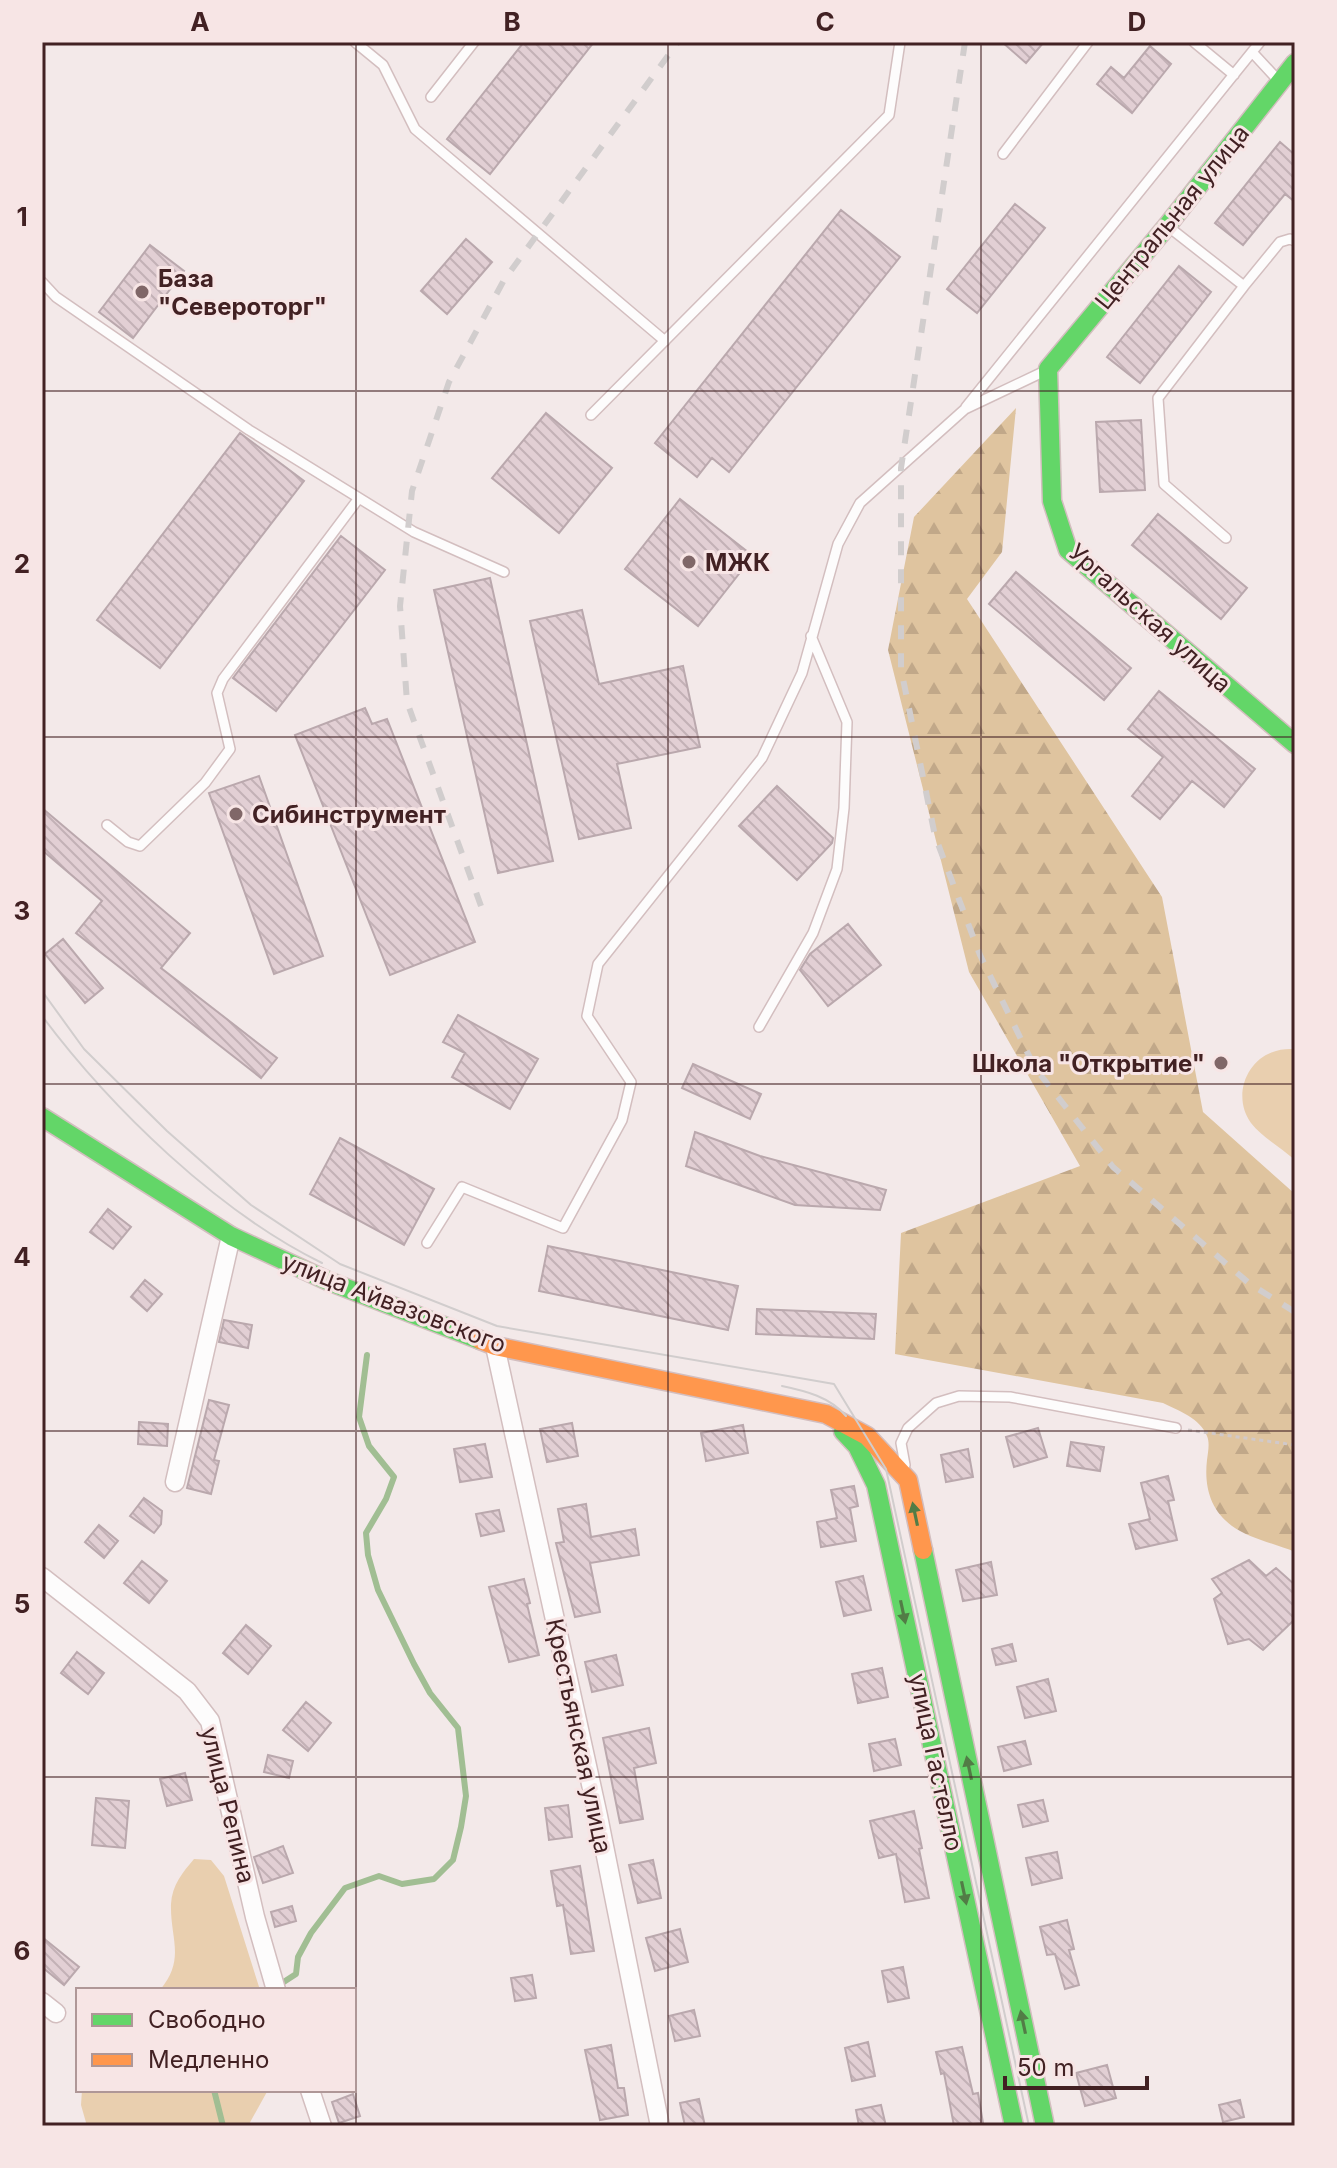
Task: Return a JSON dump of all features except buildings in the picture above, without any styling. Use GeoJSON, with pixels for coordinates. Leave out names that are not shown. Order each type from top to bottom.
{"type":"FeatureCollection","features":[{"type":"Feature","properties":{"kind":"street","name":"Центральная улица"},"geometry":{"type":"LineString","coordinates":[[1048,369],[1288,88],[1295,63]]}},
{"type":"Feature","properties":{"kind":"street","name":"Ургальская улица"},"geometry":{"type":"LineString","coordinates":[[1048,369],[1052,501],[1068,550],[1295,744]]}},
{"type":"Feature","properties":{"kind":"street","name":"улица Айвазовского"},"geometry":{"type":"LineString","coordinates":[[42,1117],[231,1236],[328,1281],[495,1346],[826,1414],[867,1436],[908,1480]]}},
{"type":"Feature","properties":{"kind":"street"},"geometry":{"type":"LineString","coordinates":[[175,1482],[231,1236]]}},
{"type":"Feature","properties":{"kind":"street","name":"Крестьянская улица"},"geometry":{"type":"LineString","coordinates":[[495,1346],[598,1816],[660,2126]]}},
{"type":"Feature","properties":{"kind":"street","name":"улица Гастелло"},"geometry":{"type":"LineString","coordinates":[[826,1414],[857,1446],[876,1485],[1014,2126]]}},
{"type":"Feature","properties":{"kind":"street"},"geometry":{"type":"LineString","coordinates":[[908,1480],[1045,2126]]}},
{"type":"Feature","properties":{"kind":"street","name":"улица Репина"},"geometry":{"type":"LineString","coordinates":[[42,1577],[187,1691],[210,1721],[255,1917],[274,1983]]}},
{"type":"Feature","properties":{"kind":"street"},"geometry":{"type":"LineString","coordinates":[[311,2092],[322,2126]]}},
{"type":"Feature","properties":{"kind":"lane"},"geometry":{"type":"LineString","coordinates":[[355,42],[383,65],[415,129],[665,341]]}},
{"type":"Feature","properties":{"kind":"lane"},"geometry":{"type":"LineString","coordinates":[[431,97],[474,42]]}},
{"type":"Feature","properties":{"kind":"lane"},"geometry":{"type":"LineString","coordinates":[[591,415],[889,115],[900,42]]}},
{"type":"Feature","properties":{"kind":"lane"},"geometry":{"type":"LineString","coordinates":[[1003,154],[1088,42]]}},
{"type":"Feature","properties":{"kind":"lane"},"geometry":{"type":"LineString","coordinates":[[1194,42],[1234,75]]}},
{"type":"Feature","properties":{"kind":"lane"},"geometry":{"type":"LineString","coordinates":[[427,1243],[462,1187],[563,1228],[622,1120],[631,1082],[587,1016],[598,964],[762,758],[802,673],[838,544],[860,503],[965,409],[1260,42]]}},
{"type":"Feature","properties":{"kind":"lane"},"geometry":{"type":"LineString","coordinates":[[1252,52],[1288,88]]}},
{"type":"Feature","properties":{"kind":"lane"},"geometry":{"type":"LineString","coordinates":[[1167,226],[1244,286]]}},
{"type":"Feature","properties":{"kind":"lane"},"geometry":{"type":"LineString","coordinates":[[1226,538],[1164,484],[1157,400],[1159,393],[1280,242],[1295,241]]}},
{"type":"Feature","properties":{"kind":"lane"},"geometry":{"type":"LineString","coordinates":[[42,282],[56,297],[249,430],[414,532],[504,572]]}},
{"type":"Feature","properties":{"kind":"lane"},"geometry":{"type":"LineString","coordinates":[[965,409],[1048,369]]}},
{"type":"Feature","properties":{"kind":"lane"},"geometry":{"type":"LineString","coordinates":[[107,825],[138,847],[205,783],[230,749],[217,693],[223,679],[359,498]]}},
{"type":"Feature","properties":{"kind":"lane"},"geometry":{"type":"LineString","coordinates":[[759,1027],[813,933],[837,869],[844,808],[847,722],[811,636]]}},
{"type":"Feature","properties":{"kind":"lane"},"geometry":{"type":"LineString","coordinates":[[908,1480],[901,1443],[908,1428],[936,1403],[959,1396],[1010,1397],[1176,1428]]}},
{"type":"Feature","properties":{"kind":"path"},"geometry":{"type":"LineString","coordinates":[[1176,1428],[1295,1445]]}},
{"type":"Feature","properties":{"kind":"shaded area"},"geometry":{"type":"Polygon","coordinates":[[[1295,1049],[1295,1160],[1251,1123],[1245,1113],[1243,1091],[1245,1080],[1257,1062],[1276,1051],[1295,1049]]]}},
{"type":"Feature","properties":{"kind":"shaded area"},"geometry":{"type":"Polygon","coordinates":[[[194,1859],[211,1860],[224,1876],[259,1988],[161,1988],[175,1958],[171,1904],[173,1891],[194,1859]]]}},
{"type":"Feature","properties":{"kind":"shaded area"},"geometry":{"type":"Polygon","coordinates":[[[82,2092],[267,2092],[248,2126],[87,2126],[81,2105],[82,2092]]]}},
{"type":"Feature","properties":{"kind":"green space"},"geometry":{"type":"Polygon","coordinates":[[[1016,408],[1002,552],[967,599],[1162,897],[1203,1112],[1295,1194],[1295,1552],[1239,1530],[1218,1513],[1208,1488],[1207,1436],[1194,1420],[1176,1409],[1163,1403],[895,1354],[901,1233],[1080,1166],[969,972],[888,650],[914,517],[1016,408]]]}},
{"type":"Feature","properties":{"kind":"waterway"},"geometry":{"type":"LineString","coordinates":[[276,1987],[296,1974],[298,1957],[311,1933],[345,1888],[379,1876],[402,1884],[434,1879],[453,1860],[466,1796],[458,1728],[430,1693],[414,1664],[378,1590],[368,1555],[366,1533],[386,1499],[394,1477],[369,1446],[359,1417],[367,1355]]}},
{"type":"Feature","properties":{"kind":"waterway"},"geometry":{"type":"LineString","coordinates":[[214,2092],[223,2126]]}},
{"type":"Feature","properties":{"kind":"tram line"},"geometry":{"type":"LineString","coordinates":[[42,991],[84,1049],[167,1131],[251,1205],[340,1264],[497,1326],[834,1384],[886,1469],[1029,2126]]}},
{"type":"Feature","properties":{"kind":"tram line"},"geometry":{"type":"LineString","coordinates":[[42,1016],[100,1086],[169,1155],[244,1216],[322,1263]]}},
{"type":"Feature","properties":{"kind":"tram line"},"geometry":{"type":"LineString","coordinates":[[782,1386],[825,1399],[846,1416]]}},
{"type":"Feature","properties":{"kind":"railway"},"geometry":{"type":"LineString","coordinates":[[481,906],[407,702],[400,606],[412,491],[449,382],[504,280],[678,42]]}},
{"type":"Feature","properties":{"kind":"railway"},"geometry":{"type":"LineString","coordinates":[[965,42],[901,468],[901,669],[935,836],[980,955],[1035,1068],[1113,1167],[1250,1284],[1295,1312]]}},
{"type":"Feature","properties":{"kind":"traffic: fast"},"geometry":{"type":"LineString","coordinates":[[1295,63],[1167,226],[1048,369],[1052,501],[1068,550],[1295,744]]}},
{"type":"Feature","properties":{"kind":"traffic: fast"},"geometry":{"type":"LineString","coordinates":[[42,1117],[231,1236],[328,1281],[480,1340]]}},
{"type":"Feature","properties":{"kind":"traffic: fast"},"geometry":{"type":"LineString","coordinates":[[843,1431],[857,1446],[876,1485],[1014,2126]]}},
{"type":"Feature","properties":{"kind":"traffic: fast"},"geometry":{"type":"LineString","coordinates":[[923,1550],[1045,2126]]}},
{"type":"Feature","properties":{"kind":"traffic: slow"},"geometry":{"type":"LineString","coordinates":[[480,1340],[495,1346],[826,1414],[867,1436],[908,1480],[923,1550]]}},
{"type":"Feature","properties":{"kind":"place","name":"База \"Североторг\""},"geometry":{"type":"Point","coordinates":[142,292]}},
{"type":"Feature","properties":{"kind":"place","name":"МЖК"},"geometry":{"type":"Point","coordinates":[689,562]}},
{"type":"Feature","properties":{"kind":"place","name":"Сибинструмент"},"geometry":{"type":"Point","coordinates":[236,814]}},
{"type":"Feature","properties":{"kind":"place","name":"Школа \"Открытие\""},"geometry":{"type":"Point","coordinates":[1221,1063]}}]}
